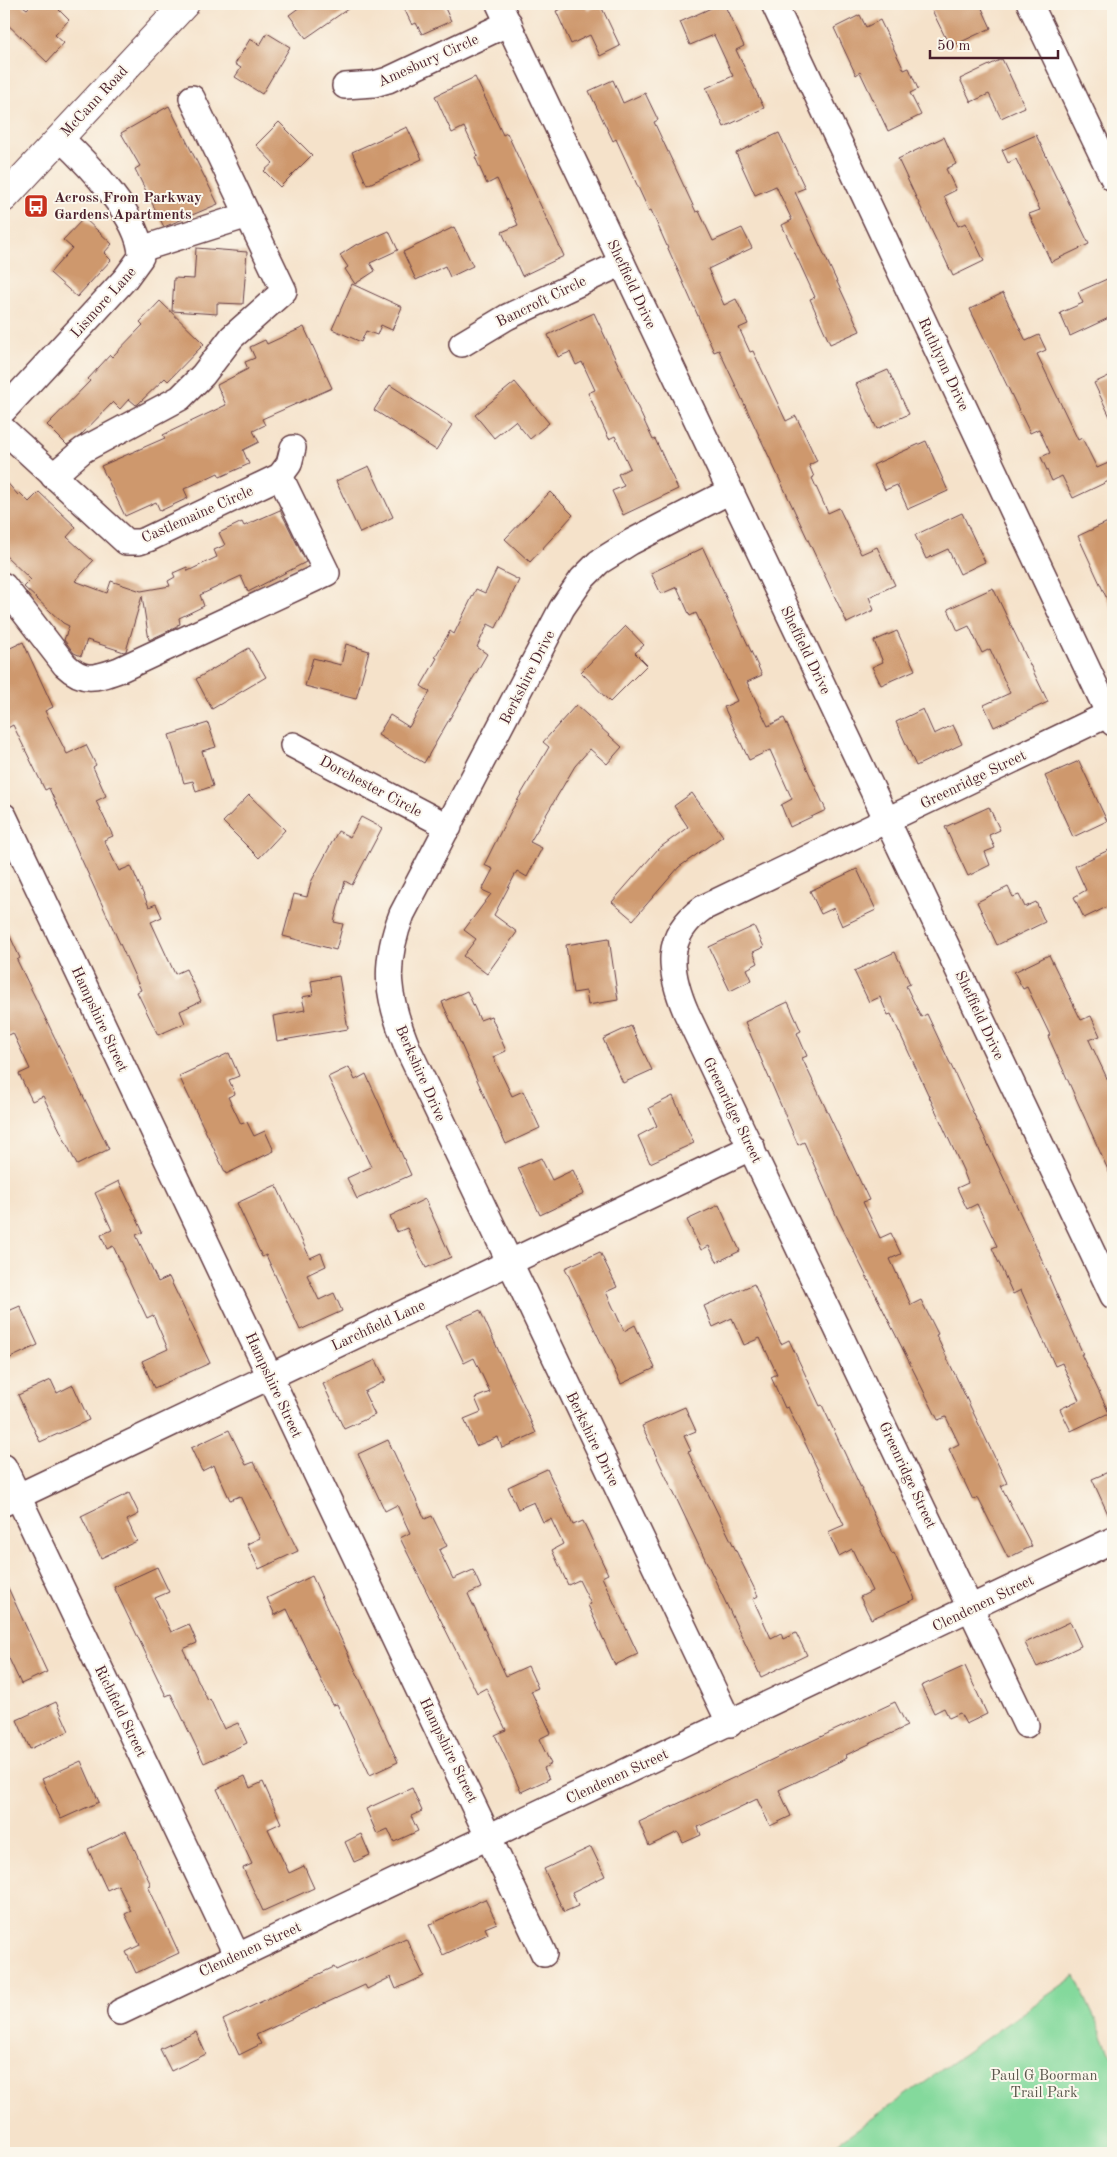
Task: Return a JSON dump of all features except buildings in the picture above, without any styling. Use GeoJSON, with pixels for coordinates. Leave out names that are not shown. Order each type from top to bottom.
{"type":"FeatureCollection","features":[{"type":"Feature","properties":{"kind":"main road","name":"McCann Road"},"geometry":{"type":"LineString","coordinates":[[4,198],[185,4]]}},
{"type":"Feature","properties":{"kind":"street"},"geometry":{"type":"LineString","coordinates":[[1030,4],[1113,178]]}},
{"type":"Feature","properties":{"kind":"street","name":"Ruthlynn Drive"},"geometry":{"type":"LineString","coordinates":[[779,5],[1112,716]]}},
{"type":"Feature","properties":{"kind":"street","name":"Amesbury Circle"},"geometry":{"type":"LineString","coordinates":[[345,86],[374,84],[388,80],[504,14]]}},
{"type":"Feature","properties":{"kind":"street","name":"Sheffield Drive"},"geometry":{"type":"LineString","coordinates":[[504,14],[1113,1296]]}},
{"type":"Feature","properties":{"kind":"street"},"geometry":{"type":"LineString","coordinates":[[53,476],[83,450],[180,398],[203,375],[232,337],[284,292],[192,98]]}},
{"type":"Feature","properties":{"kind":"street","name":"Lismore Lane"},"geometry":{"type":"LineString","coordinates":[[4,410],[125,279],[138,263],[141,249],[134,228],[111,194],[84,160],[60,138]]}},
{"type":"Feature","properties":{"kind":"street"},"geometry":{"type":"LineString","coordinates":[[141,249],[248,215]]}},
{"type":"Feature","properties":{"kind":"street","name":"Bancroft Circle"},"geometry":{"type":"LineString","coordinates":[[462,344],[507,317],[622,263]]}},
{"type":"Feature","properties":{"kind":"street","name":"Castlemaine Circle"},"geometry":{"type":"LineString","coordinates":[[4,430],[126,542],[138,542],[280,476]]}},
{"type":"Feature","properties":{"kind":"street"},"geometry":{"type":"LineString","coordinates":[[4,586],[65,665],[76,674],[93,678],[119,670],[327,573],[280,476],[289,464],[293,448]]}},
{"type":"Feature","properties":{"kind":"street","name":"Berkshire Drive"},"geometry":{"type":"LineString","coordinates":[[730,492],[610,554],[582,579],[562,608],[449,827],[410,898],[394,934],[388,964],[394,1012],[408,1049],[730,1724]]}},
{"type":"Feature","properties":{"kind":"street","name":"Greenridge Street"},"geometry":{"type":"LineString","coordinates":[[1026,1725],[679,996],[672,971],[672,956],[676,940],[685,923],[703,908],[1112,716]]}},
{"type":"Feature","properties":{"kind":"street","name":"Dorchester Circle"},"geometry":{"type":"LineString","coordinates":[[293,745],[449,827]]}},
{"type":"Feature","properties":{"kind":"street","name":"Hampshire Street"},"geometry":{"type":"LineString","coordinates":[[4,816],[490,1836],[544,1954]]}},
{"type":"Feature","properties":{"kind":"street","name":"Larchfield Lane"},"geometry":{"type":"LineString","coordinates":[[11,1500],[752,1147]]}},
{"type":"Feature","properties":{"kind":"street","name":"Richfield Street"},"geometry":{"type":"LineString","coordinates":[[4,1467],[11,1500],[237,1956]]}},
{"type":"Feature","properties":{"kind":"street","name":"Clendenen Street"},"geometry":{"type":"LineString","coordinates":[[120,2012],[730,1724],[1113,1540]]}},
{"type":"Feature","properties":{"kind":"green space","name":"Paul G Boorman Trail Park"},"geometry":{"type":"Polygon","coordinates":[[[1075,1976],[1113,2058],[1113,2153],[823,2153],[1075,1976]]]}},
{"type":"Feature","properties":{"kind":"place","name":"Across From Parkway Gardens Apartments"},"geometry":{"type":"Point","coordinates":[36,206]}}]}
